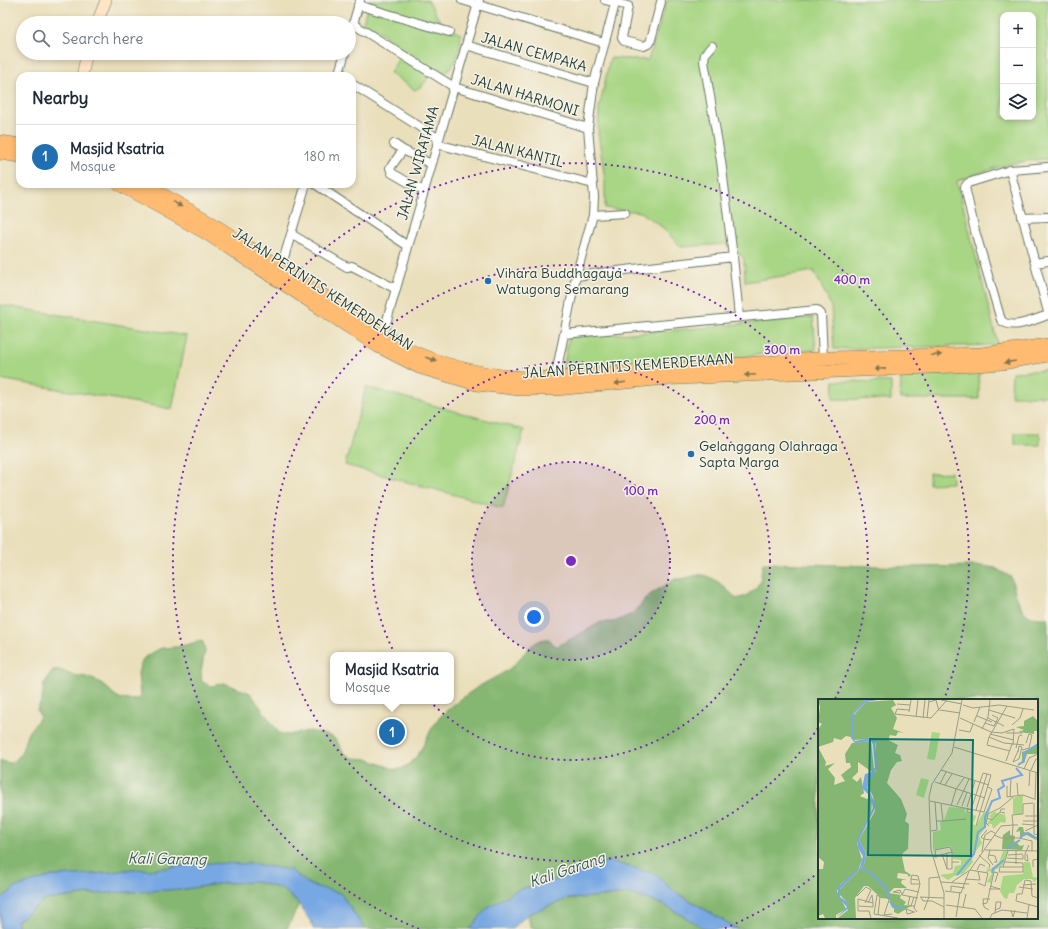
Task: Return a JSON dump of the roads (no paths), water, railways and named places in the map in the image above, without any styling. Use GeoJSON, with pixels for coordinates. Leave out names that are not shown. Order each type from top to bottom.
{"type":"FeatureCollection","features":[{"type":"Feature","properties":{"kind":"highway"},"geometry":{"type":"LineString","coordinates":[[0,142],[16,144]]}},
{"type":"Feature","properties":{"kind":"highway"},"geometry":{"type":"LineString","coordinates":[[0,153],[16,155]]}},
{"type":"Feature","properties":{"kind":"highway","name":"JALAN PERINTIS KEMERDEKAAN"},"geometry":{"type":"LineString","coordinates":[[126,188],[279,273],[383,334],[404,348],[426,357],[479,373],[519,379],[978,365],[1048,355]]}},
{"type":"Feature","properties":{"kind":"highway","name":"JALAN PERINTIS KEMERDEKAAN"},"geometry":{"type":"LineString","coordinates":[[151,188],[208,221],[378,346],[419,367],[477,384],[539,390],[669,374],[823,359],[981,354],[1048,345]]}},
{"type":"Feature","properties":{"kind":"main road"},"geometry":{"type":"LineString","coordinates":[[100,16],[106,0]]}},
{"type":"Feature","properties":{"kind":"main road"},"geometry":{"type":"LineString","coordinates":[[83,72],[85,60]]}},
{"type":"Feature","properties":{"kind":"street"},"geometry":{"type":"LineString","coordinates":[[462,0],[479,2],[604,43]]}},
{"type":"Feature","properties":{"kind":"street"},"geometry":{"type":"LineString","coordinates":[[605,0],[629,3],[622,38],[624,41],[644,46],[650,43],[660,2]]}},
{"type":"Feature","properties":{"kind":"street"},"geometry":{"type":"LineString","coordinates":[[555,378],[576,276],[592,215],[593,184],[588,128],[594,83],[615,1]]}},
{"type":"Feature","properties":{"kind":"street","name":"JALAN WIRATAMA"},"geometry":{"type":"LineString","coordinates":[[383,334],[423,191],[479,2]]}},
{"type":"Feature","properties":{"kind":"street"},"geometry":{"type":"LineString","coordinates":[[355,16],[359,3],[449,32]]}},
{"type":"Feature","properties":{"kind":"street","name":"JALAN HARMONI"},"geometry":{"type":"LineString","coordinates":[[356,26],[454,87],[588,128]]}},
{"type":"Feature","properties":{"kind":"street","name":"JALAN CEMPAKA"},"geometry":{"type":"LineString","coordinates":[[466,45],[594,83]]}},
{"type":"Feature","properties":{"kind":"street"},"geometry":{"type":"LineString","coordinates":[[712,46],[705,54],[704,61],[723,176],[739,316]]}},
{"type":"Feature","properties":{"kind":"street"},"geometry":{"type":"LineString","coordinates":[[339,72],[343,60]]}},
{"type":"Feature","properties":{"kind":"street","name":"JALAN KANTIL"},"geometry":{"type":"LineString","coordinates":[[356,87],[438,142],[593,184]]}},
{"type":"Feature","properties":{"kind":"street"},"geometry":{"type":"LineString","coordinates":[[394,144],[431,164]]}},
{"type":"Feature","properties":{"kind":"street"},"geometry":{"type":"LineString","coordinates":[[403,150],[389,170],[423,191]]}},
{"type":"Feature","properties":{"kind":"street"},"geometry":{"type":"LineString","coordinates":[[1048,167],[1010,170],[968,183],[965,187],[975,230],[1001,320],[1007,325],[1013,325],[1048,315]]}},
{"type":"Feature","properties":{"kind":"street"},"geometry":{"type":"LineString","coordinates":[[1010,170],[1048,312]]}},
{"type":"Feature","properties":{"kind":"street"},"geometry":{"type":"LineString","coordinates":[[279,273],[305,188]]}},
{"type":"Feature","properties":{"kind":"street"},"geometry":{"type":"LineString","coordinates":[[321,188],[408,246]]}},
{"type":"Feature","properties":{"kind":"street"},"geometry":{"type":"LineString","coordinates":[[592,215],[625,213]]}},
{"type":"Feature","properties":{"kind":"street"},"geometry":{"type":"LineString","coordinates":[[1022,218],[1048,217]]}},
{"type":"Feature","properties":{"kind":"street"},"geometry":{"type":"LineString","coordinates":[[291,234],[347,267],[352,266],[396,289]]}},
{"type":"Feature","properties":{"kind":"street"},"geometry":{"type":"LineString","coordinates":[[576,276],[733,257]]}},
{"type":"Feature","properties":{"kind":"street"},"geometry":{"type":"LineString","coordinates":[[1035,263],[1048,261]]}},
{"type":"Feature","properties":{"kind":"street"},"geometry":{"type":"LineString","coordinates":[[564,334],[739,316],[817,310],[821,314],[823,359]]}},
{"type":"Feature","properties":{"kind":"water"},"geometry":{"type":"Polygon","coordinates":[[[610,861],[655,874],[674,891],[738,929],[706,929],[664,905],[630,894],[567,899],[528,914],[512,929],[470,929],[488,907],[517,890],[560,879],[610,861]]]}},
{"type":"Feature","properties":{"kind":"water"},"geometry":{"type":"Polygon","coordinates":[[[204,863],[255,864],[290,870],[310,885],[340,893],[365,929],[313,929],[313,925],[299,904],[283,889],[257,882],[224,883],[185,889],[89,894],[45,900],[17,921],[17,929],[0,929],[1,899],[16,887],[52,876],[97,874],[133,869],[149,870],[204,863]]]}},
{"type":"Feature","properties":{"kind":"place","name":"Vihara Buddhagaya Watugong Semarang"},"geometry":{"type":"Point","coordinates":[488,281]}},
{"type":"Feature","properties":{"kind":"place","name":"Gelanggang Olahraga Sapta Marga"},"geometry":{"type":"Point","coordinates":[691,454]}},
{"type":"Feature","properties":{"kind":"place","name":"Masjid Ksatria"},"geometry":{"type":"Point","coordinates":[392,732]}},
{"type":"Feature","properties":{"kind":"water label","name":"Kali Garang"},"geometry":{"type":"Point","coordinates":[167,859]}},
{"type":"Feature","properties":{"kind":"water label","name":"Kali Garang"},"geometry":{"type":"Point","coordinates":[567,870]}}]}
